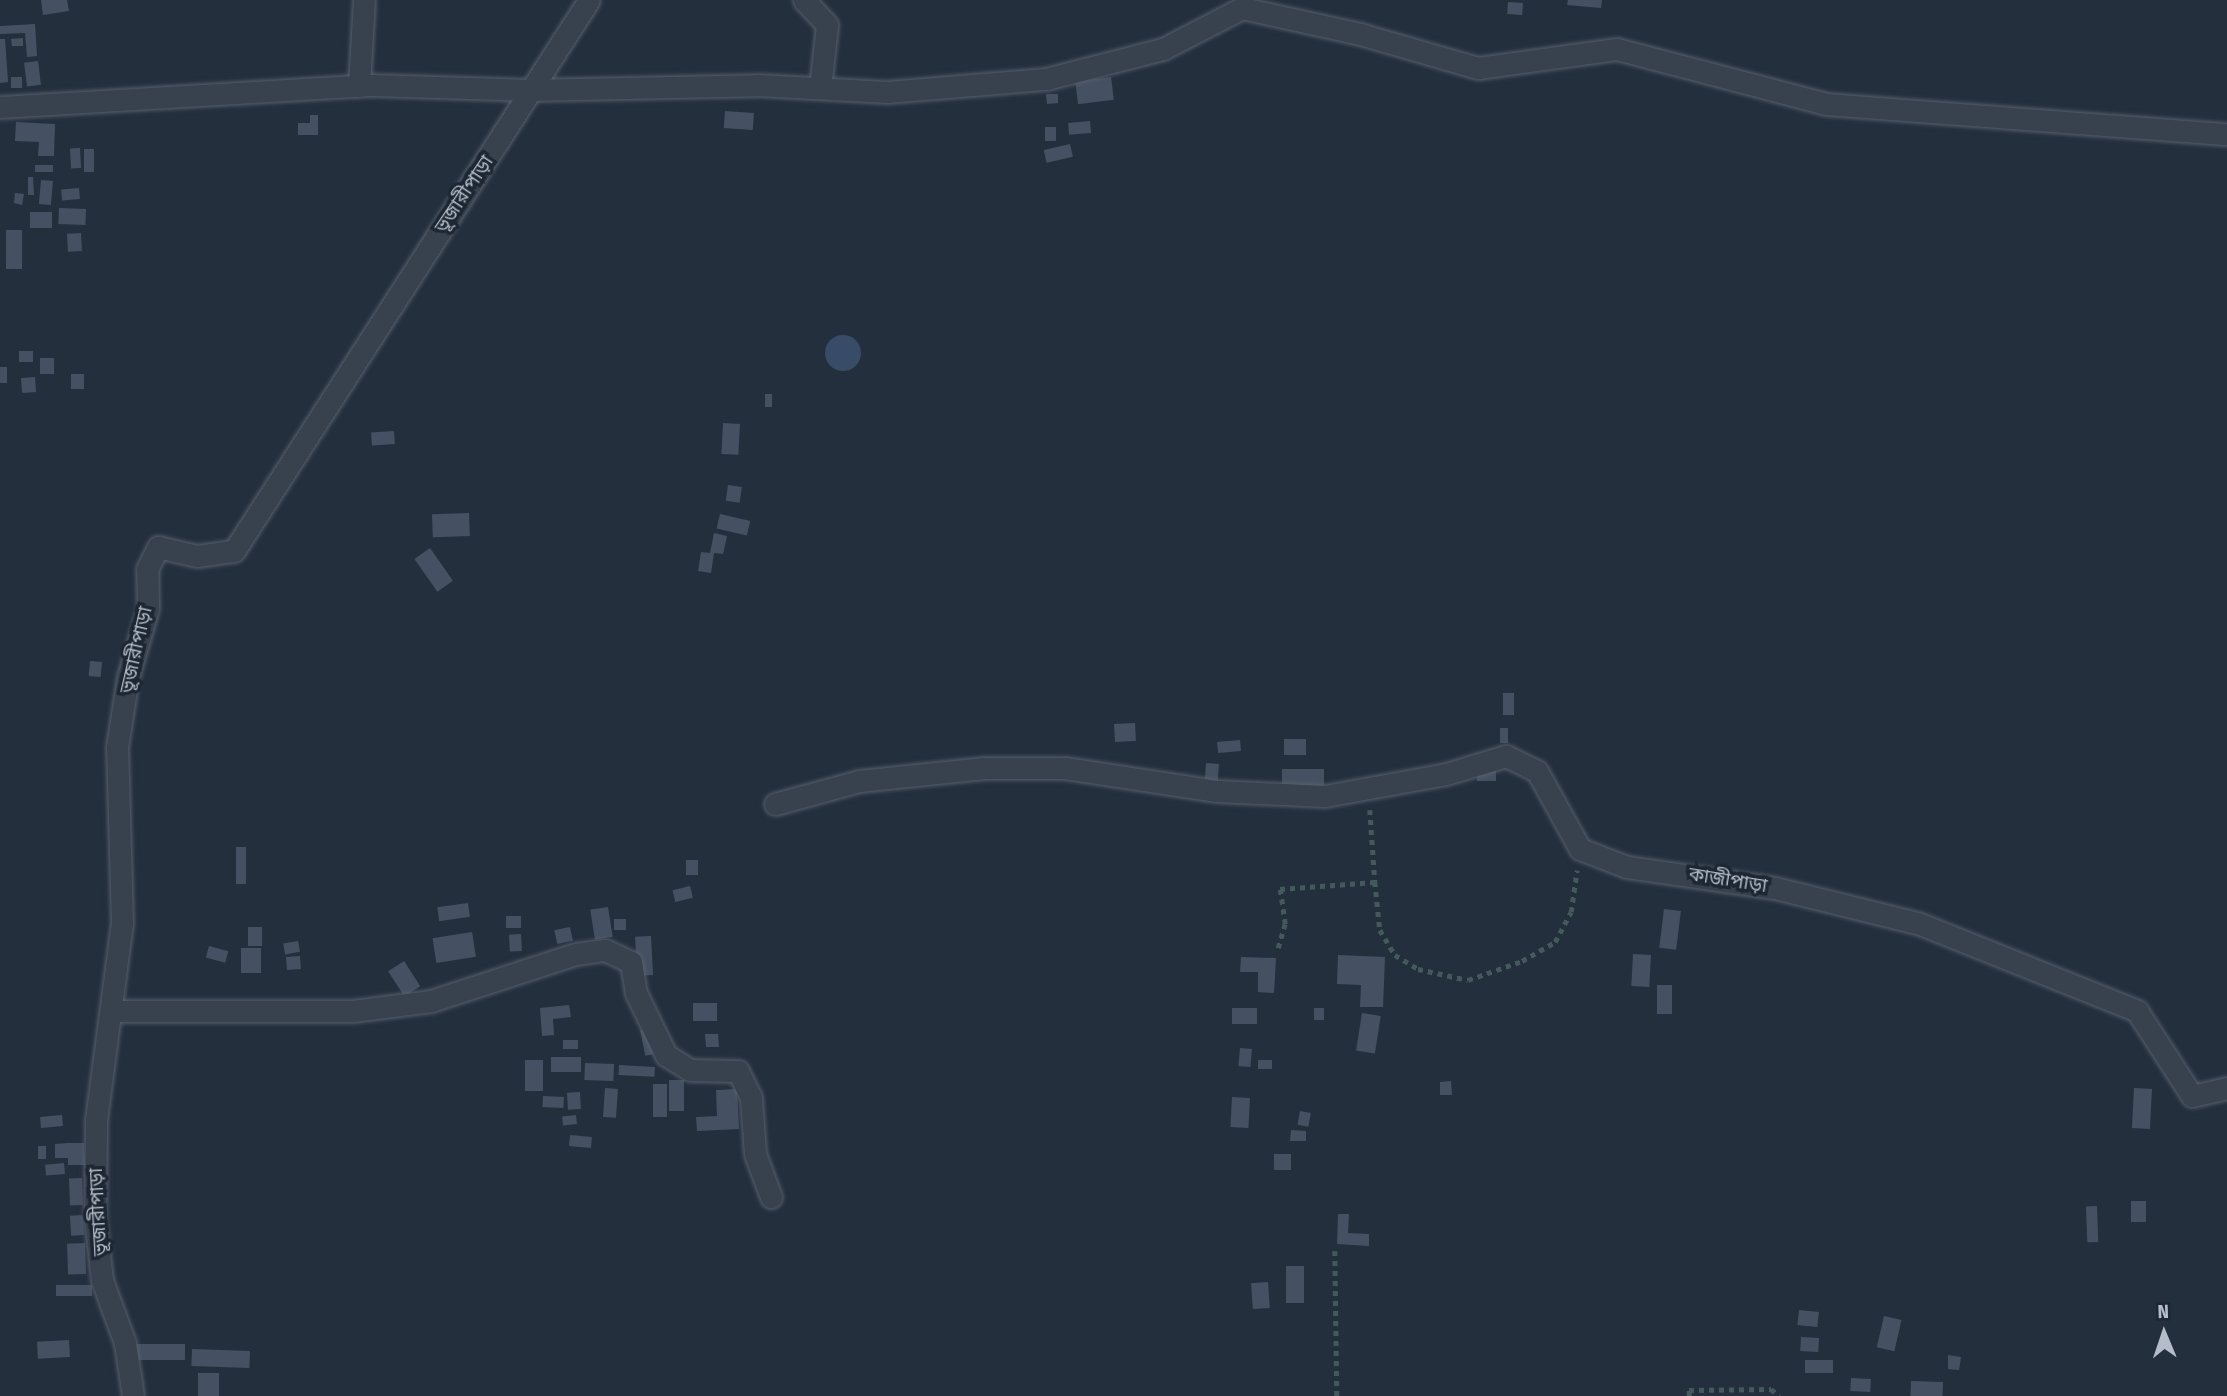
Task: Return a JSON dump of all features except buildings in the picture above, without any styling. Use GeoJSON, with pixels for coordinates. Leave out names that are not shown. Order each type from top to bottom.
{"type":"FeatureCollection","features":[{"type":"Feature","properties":{"kind":"street"},"geometry":{"type":"LineString","coordinates":[[359,86],[364,0]]}},
{"type":"Feature","properties":{"kind":"street","name":"ভূজারীপাড়া"},"geometry":{"type":"LineString","coordinates":[[133,1396],[125,1343],[102,1280],[95,1219],[96,1120],[113,1011],[122,923],[123,831],[117,747],[128,677],[148,608],[147,569],[158,547],[197,556],[234,551],[528,90],[589,0]]}},
{"type":"Feature","properties":{"kind":"street"},"geometry":{"type":"LineString","coordinates":[[804,0],[827,25],[820,88]]}},
{"type":"Feature","properties":{"kind":"street"},"geometry":{"type":"LineString","coordinates":[[0,107],[359,86],[528,90],[758,85],[887,92],[1046,79],[1163,49],[1242,8],[1360,34],[1478,68],[1617,49],[1826,104],[2227,134]]}},
{"type":"Feature","properties":{"kind":"street"},"geometry":{"type":"LineString","coordinates":[[775,804],[859,781],[984,768],[1065,768],[1217,791],[1325,796],[1368,789],[1506,757],[1537,771],[1580,849]]}},
{"type":"Feature","properties":{"kind":"street","name":"কাজীপাড়া"},"geometry":{"type":"LineString","coordinates":[[1580,849],[1627,867],[1775,888],[1920,924],[2137,1011],[2192,1096],[2227,1088]]}},
{"type":"Feature","properties":{"kind":"street"},"geometry":{"type":"LineString","coordinates":[[113,1011],[353,1011],[431,1001],[540,964],[605,950],[631,962],[636,993],[666,1055],[691,1070],[738,1070],[751,1098],[755,1154],[771,1197]]}},
{"type":"Feature","properties":{"kind":"path"},"geometry":{"type":"LineString","coordinates":[[1368,789],[1380,930],[1395,955],[1418,969],[1468,980],[1522,961],[1555,942],[1571,912],[1580,849]]}},
{"type":"Feature","properties":{"kind":"path"},"geometry":{"type":"LineString","coordinates":[[1278,948],[1285,924],[1280,889],[1375,882]]}},
{"type":"Feature","properties":{"kind":"path"},"geometry":{"type":"LineString","coordinates":[[1335,1251],[1337,1396]]}},
{"type":"Feature","properties":{"kind":"path"},"geometry":{"type":"LineString","coordinates":[[1689,1396],[1689,1390],[1771,1388],[1779,1396]]}},
{"type":"Feature","properties":{"kind":"water"},"geometry":{"type":"Polygon","coordinates":[[[843,335],[856,340],[861,353],[856,366],[843,371],[830,366],[825,353],[830,340],[843,335]]]}}]}
